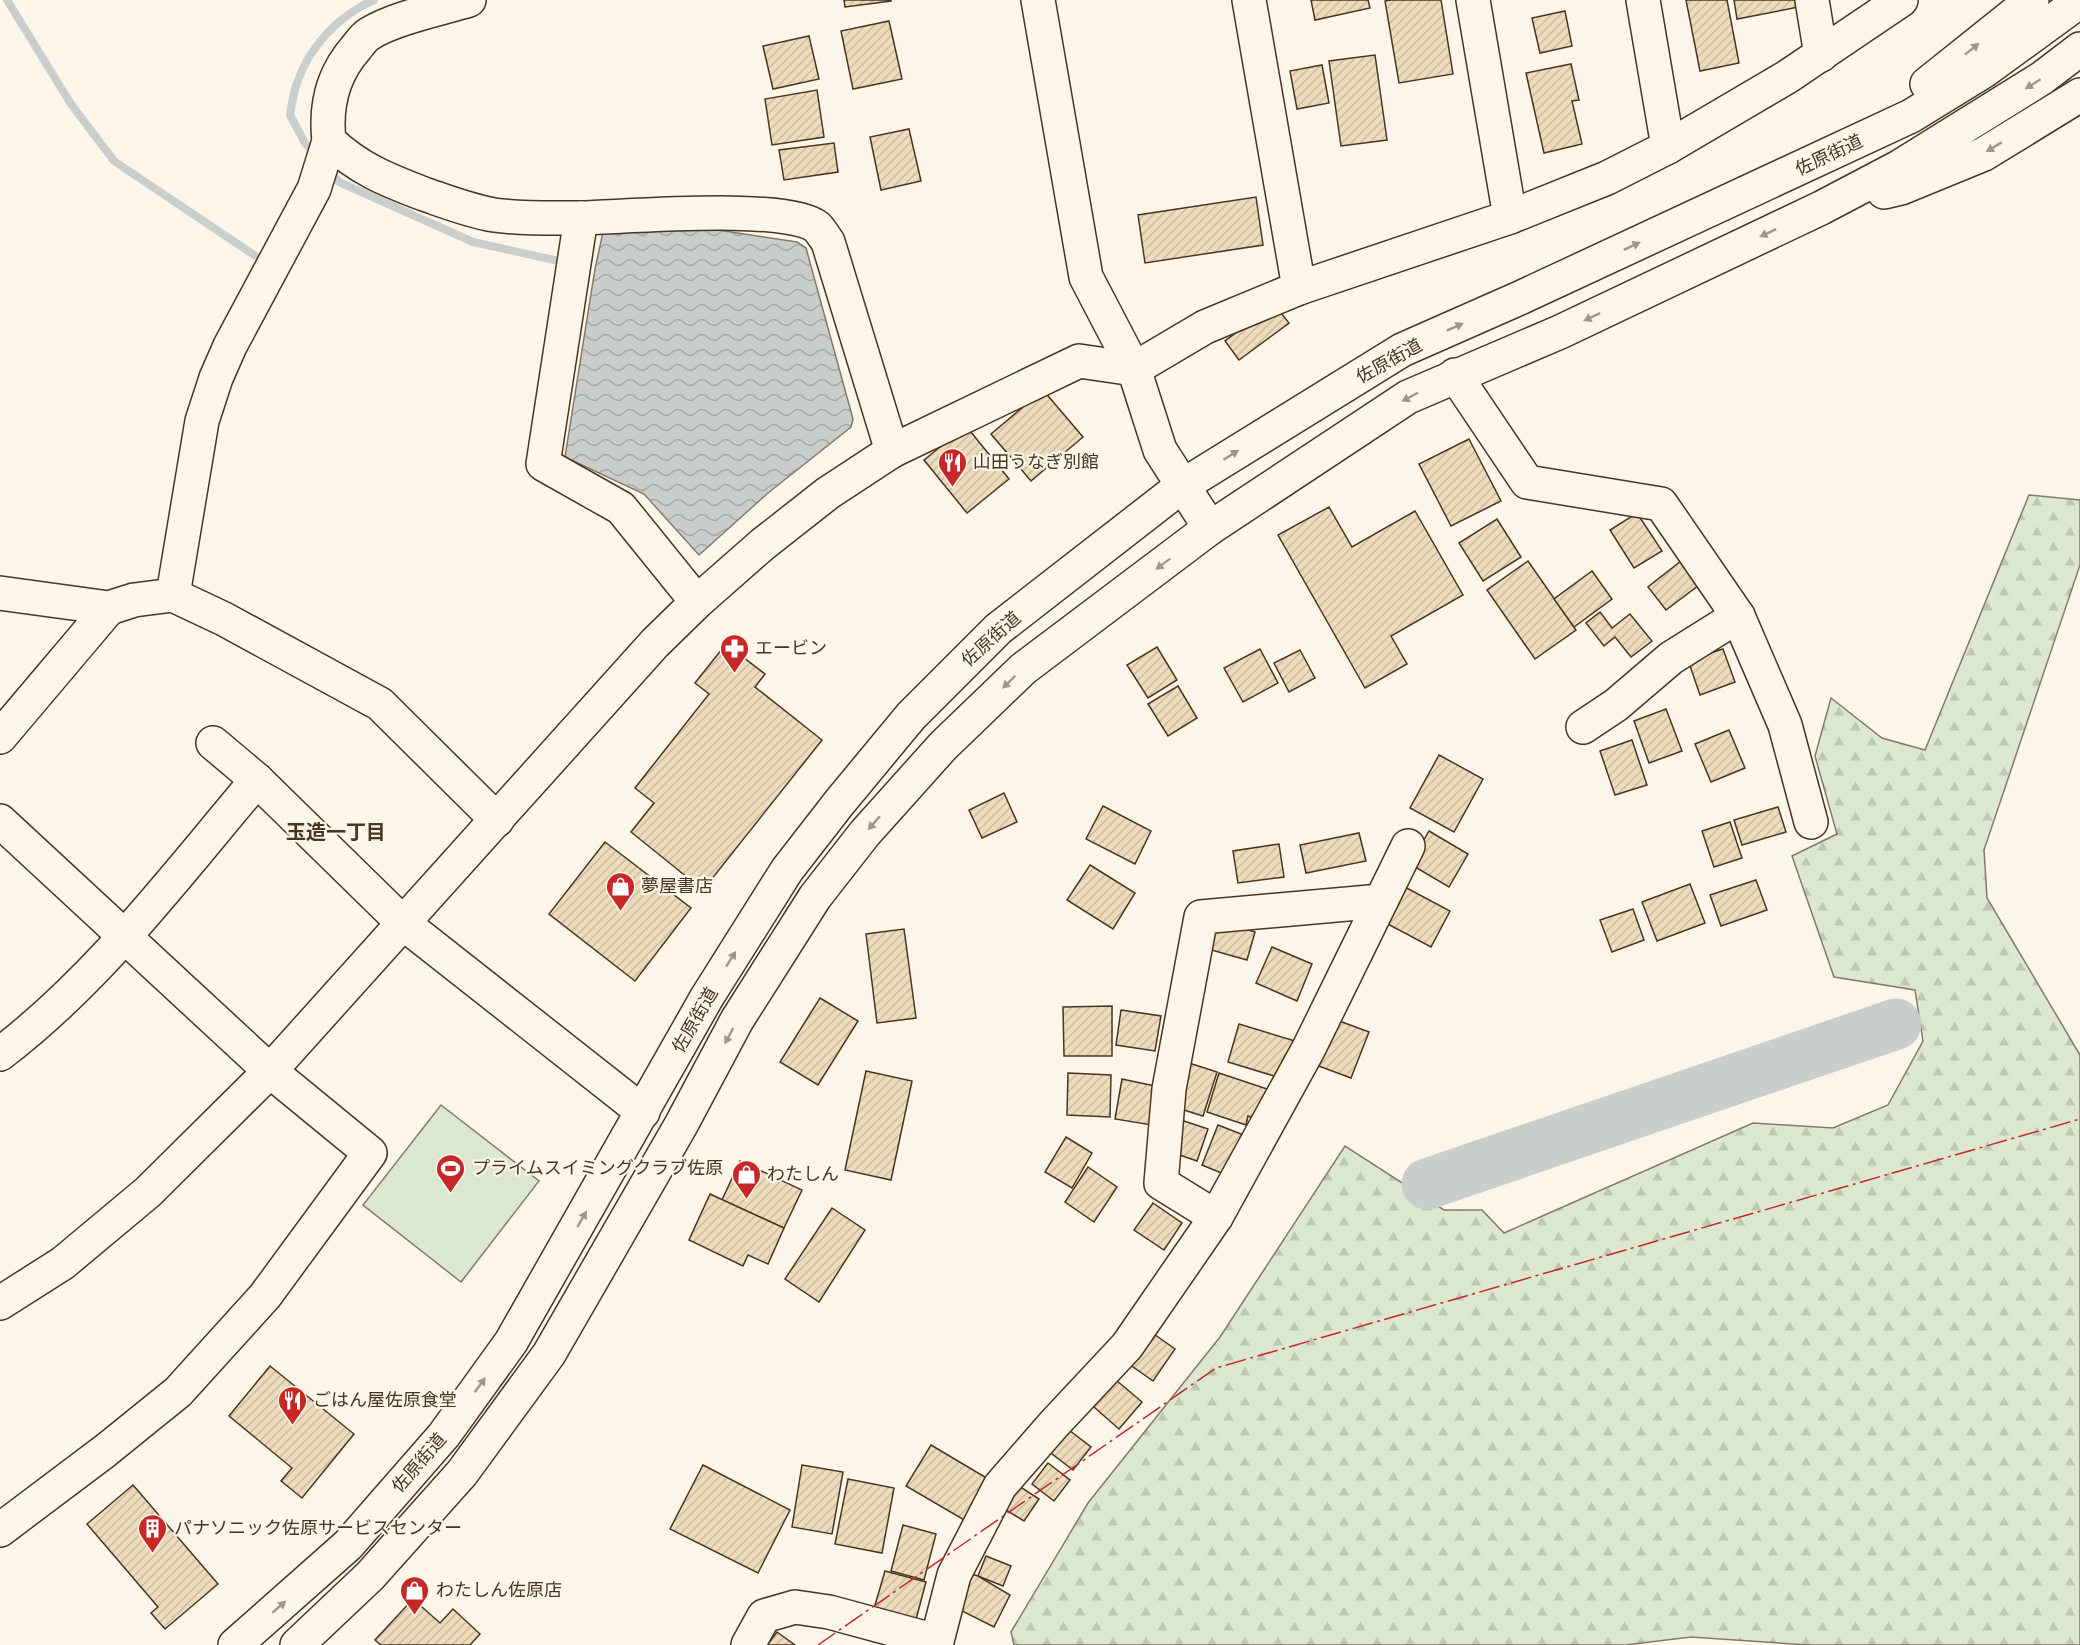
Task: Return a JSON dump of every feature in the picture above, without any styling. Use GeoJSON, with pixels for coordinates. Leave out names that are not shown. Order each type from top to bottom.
{"type":"FeatureCollection","features":[{"type":"Feature","properties":{"kind":"main road"},"geometry":{"type":"LineString","coordinates":[[173,595],[202,421],[216,378],[230,346],[314,189],[329,141],[327,120],[336,76],[349,55],[368,35],[393,24],[469,0]]}},
{"type":"Feature","properties":{"kind":"main road"},"geometry":{"type":"LineString","coordinates":[[1038,0],[1086,276],[1134,369],[1160,450],[1210,528]]}},
{"type":"Feature","properties":{"kind":"main road"},"geometry":{"type":"LineString","coordinates":[[1249,0],[1299,288]]}},
{"type":"Feature","properties":{"kind":"main road"},"geometry":{"type":"LineString","coordinates":[[1473,0],[1510,217]]}},
{"type":"Feature","properties":{"kind":"main road"},"geometry":{"type":"LineString","coordinates":[[1643,0],[1668,147]]}},
{"type":"Feature","properties":{"kind":"main road"},"geometry":{"type":"LineString","coordinates":[[1812,0],[1821,55]]}},
{"type":"Feature","properties":{"kind":"main road"},"geometry":{"type":"LineString","coordinates":[[0,1303],[63,1263],[148,1192],[270,1071],[655,642],[763,544],[819,501],[892,451],[1079,361],[1134,369],[1204,327],[1299,288],[1510,217],[1607,178],[1668,147],[1787,77],[1901,0]]}},
{"type":"Feature","properties":{"kind":"main road"},"geometry":{"type":"LineString","coordinates":[[1823,158],[1945,71],[2032,0]]}},
{"type":"Feature","properties":{"kind":"main road","name":"佐原街道"},"geometry":{"type":"LineString","coordinates":[[235,1645],[348,1545],[444,1435],[511,1342],[707,997],[788,870],[839,803],[911,716],[998,629],[1182,486],[1402,350],[1823,158],[1920,110],[1984,71],[2080,1]]}},
{"type":"Feature","properties":{"kind":"main road","name":"佐原街道"},"geometry":{"type":"LineString","coordinates":[[297,1645],[370,1576],[462,1473],[549,1354],[681,1125],[737,1020],[814,897],[865,833],[943,746],[1023,669],[1210,528],[1408,397],[1560,332],[1821,208],[1899,166],[2042,78],[2080,49]]}},
{"type":"Feature","properties":{"kind":"main road"},"geometry":{"type":"LineString","coordinates":[[1821,208],[1901,188],[1984,154],[2080,95]]}},
{"type":"Feature","properties":{"kind":"main road"},"geometry":{"type":"LineString","coordinates":[[329,141],[346,156],[380,177],[469,210],[496,215],[581,218],[753,214],[799,219],[817,227],[828,242],[892,451]]}},
{"type":"Feature","properties":{"kind":"main road"},"geometry":{"type":"LineString","coordinates":[[581,218],[543,464],[621,508],[697,602]]}},
{"type":"Feature","properties":{"kind":"main road"},"geometry":{"type":"LineString","coordinates":[[1455,375],[1527,482],[1661,504],[1738,616],[1785,725],[1812,822]]}},
{"type":"Feature","properties":{"kind":"main road"},"geometry":{"type":"LineString","coordinates":[[0,593],[109,608],[134,600],[173,595],[224,619],[380,704],[497,820]]}},
{"type":"Feature","properties":{"kind":"main road"},"geometry":{"type":"LineString","coordinates":[[0,737],[109,608]]}},
{"type":"Feature","properties":{"kind":"main road"},"geometry":{"type":"LineString","coordinates":[[1583,728],[1616,705],[1671,658],[1738,616]]}},
{"type":"Feature","properties":{"kind":"main road"},"geometry":{"type":"LineString","coordinates":[[213,744],[257,780],[403,923],[643,1112]]}},
{"type":"Feature","properties":{"kind":"main road"},"geometry":{"type":"LineString","coordinates":[[0,1054],[51,1012],[123,937],[257,780]]}},
{"type":"Feature","properties":{"kind":"main road"},"geometry":{"type":"LineString","coordinates":[[0,821],[270,1071],[370,1153],[265,1296],[178,1392],[105,1451],[0,1530]]}},
{"type":"Feature","properties":{"kind":"main road"},"geometry":{"type":"LineString","coordinates":[[748,1645],[764,1616],[795,1607],[829,1612],[936,1643],[954,1575],[1000,1486],[1127,1346],[1216,1217],[1309,1048],[1408,846]]}},
{"type":"Feature","properties":{"kind":"main road"},"geometry":{"type":"LineString","coordinates":[[1216,1217],[1161,1183],[1169,1089],[1201,916],[1381,901]]}},
{"type":"Feature","properties":{"kind":"green space"},"geometry":{"type":"Polygon","coordinates":[[[2029,495],[2080,500],[2080,565],[1984,850],[1987,898],[2080,1055],[2080,1645],[1808,1645],[1691,1637],[1625,1645],[1014,1645],[1011,1632],[1088,1503],[1220,1337],[1345,1146],[1444,1210],[1482,1210],[1504,1233],[1753,1123],[1833,1128],[1888,1105],[1923,1041],[1915,990],[1834,977],[1792,856],[1837,834],[1815,756],[1831,698],[1882,738],[1925,750],[2029,495]]]}},
{"type":"Feature","properties":{"kind":"green space","name":"プライムスイミングクラブ佐原"},"geometry":{"type":"Polygon","coordinates":[[[441,1105],[539,1181],[461,1282],[363,1205],[441,1105]]]}},
{"type":"Feature","properties":{"kind":"water"},"geometry":{"type":"Polygon","coordinates":[[[698,227],[797,242],[806,248],[853,419],[851,427],[768,493],[699,555],[644,494],[565,457],[603,232],[698,227]]]}},
{"type":"Feature","properties":{"kind":"building"},"geometry":{"type":"Polygon","coordinates":[[[844,0],[891,0],[891,1],[845,7],[844,0]]]}},
{"type":"Feature","properties":{"kind":"building"},"geometry":{"type":"Polygon","coordinates":[[[1311,0],[1368,0],[1370,8],[1315,20],[1311,0]]]}},
{"type":"Feature","properties":{"kind":"building"},"geometry":{"type":"Polygon","coordinates":[[[1441,0],[1453,74],[1399,83],[1385,1],[1441,0]]]}},
{"type":"Feature","properties":{"kind":"building"},"geometry":{"type":"Polygon","coordinates":[[[1686,0],[1727,0],[1739,63],[1700,71],[1686,0]]]}},
{"type":"Feature","properties":{"kind":"building"},"geometry":{"type":"Polygon","coordinates":[[[1734,0],[1797,0],[1799,7],[1737,19],[1734,0]]]}},
{"type":"Feature","properties":{"kind":"building"},"geometry":{"type":"Polygon","coordinates":[[[1565,11],[1572,46],[1540,53],[1532,18],[1565,11]]]}},
{"type":"Feature","properties":{"kind":"building"},"geometry":{"type":"Polygon","coordinates":[[[889,21],[902,79],[853,89],[841,31],[889,21]]]}},
{"type":"Feature","properties":{"kind":"building"},"geometry":{"type":"Polygon","coordinates":[[[809,36],[819,79],[773,89],[763,46],[809,36]]]}},
{"type":"Feature","properties":{"kind":"building"},"geometry":{"type":"Polygon","coordinates":[[[1375,55],[1387,140],[1341,146],[1329,61],[1375,55]]]}},
{"type":"Feature","properties":{"kind":"building"},"geometry":{"type":"Polygon","coordinates":[[[1571,64],[1579,100],[1572,101],[1582,144],[1544,153],[1526,73],[1571,64]]]}},
{"type":"Feature","properties":{"kind":"building"},"geometry":{"type":"Polygon","coordinates":[[[1322,65],[1329,103],[1297,109],[1290,71],[1322,65]]]}},
{"type":"Feature","properties":{"kind":"building"},"geometry":{"type":"Polygon","coordinates":[[[817,90],[824,137],[772,145],[765,99],[817,90]]]}},
{"type":"Feature","properties":{"kind":"building"},"geometry":{"type":"Polygon","coordinates":[[[909,129],[921,181],[881,190],[870,137],[909,129]]]}},
{"type":"Feature","properties":{"kind":"building"},"geometry":{"type":"Polygon","coordinates":[[[834,143],[838,172],[784,180],[779,150],[834,143]]]}},
{"type":"Feature","properties":{"kind":"building"},"geometry":{"type":"Polygon","coordinates":[[[1256,197],[1263,245],[1145,263],[1138,215],[1256,197]]]}},
{"type":"Feature","properties":{"kind":"building"},"geometry":{"type":"Polygon","coordinates":[[[1274,304],[1289,323],[1239,360],[1225,341],[1274,304]]]}},
{"type":"Feature","properties":{"kind":"building"},"geometry":{"type":"Polygon","coordinates":[[[1043,390],[1083,437],[1031,481],[991,434],[1043,390]]]}},
{"type":"Feature","properties":{"kind":"building"},"geometry":{"type":"Polygon","coordinates":[[[966,426],[1009,479],[967,513],[924,460],[966,426]]]}},
{"type":"Feature","properties":{"kind":"building"},"geometry":{"type":"Polygon","coordinates":[[[1469,439],[1501,501],[1451,526],[1419,464],[1469,439]]]}},
{"type":"Feature","properties":{"kind":"building"},"geometry":{"type":"Polygon","coordinates":[[[1329,507],[1352,547],[1415,511],[1463,595],[1391,636],[1407,664],[1365,688],[1278,535],[1329,507]]]}},
{"type":"Feature","properties":{"kind":"building"},"geometry":{"type":"Polygon","coordinates":[[[1637,513],[1662,551],[1634,568],[1610,530],[1637,513]]]}},
{"type":"Feature","properties":{"kind":"building"},"geometry":{"type":"Polygon","coordinates":[[[1497,519],[1521,557],[1483,581],[1459,543],[1497,519]]]}},
{"type":"Feature","properties":{"kind":"building"},"geometry":{"type":"Polygon","coordinates":[[[1528,561],[1576,630],[1535,659],[1487,590],[1528,561]]]}},
{"type":"Feature","properties":{"kind":"building"},"geometry":{"type":"Polygon","coordinates":[[[1681,561],[1699,585],[1666,610],[1648,587],[1681,561]]]}},
{"type":"Feature","properties":{"kind":"building"},"geometry":{"type":"Polygon","coordinates":[[[1592,571],[1612,599],[1574,627],[1554,599],[1592,571]]]}},
{"type":"Feature","properties":{"kind":"building"},"geometry":{"type":"Polygon","coordinates":[[[1600,612],[1612,628],[1630,614],[1652,641],[1631,657],[1615,637],[1604,646],[1586,623],[1600,612]]]}},
{"type":"Feature","properties":{"kind":"building"},"geometry":{"type":"Polygon","coordinates":[[[726,644],[765,674],[755,687],[822,740],[703,890],[631,832],[654,803],[635,788],[709,694],[695,683],[726,644]]]}},
{"type":"Feature","properties":{"kind":"building"},"geometry":{"type":"Polygon","coordinates":[[[1157,647],[1177,680],[1148,698],[1127,665],[1157,647]]]}},
{"type":"Feature","properties":{"kind":"building"},"geometry":{"type":"Polygon","coordinates":[[[1260,649],[1278,683],[1243,702],[1224,668],[1260,649]]]}},
{"type":"Feature","properties":{"kind":"building"},"geometry":{"type":"Polygon","coordinates":[[[1723,649],[1735,682],[1700,695],[1688,660],[1723,649]]]}},
{"type":"Feature","properties":{"kind":"building"},"geometry":{"type":"Polygon","coordinates":[[[1300,650],[1315,678],[1289,692],[1274,663],[1300,650]]]}},
{"type":"Feature","properties":{"kind":"building"},"geometry":{"type":"Polygon","coordinates":[[[1178,686],[1197,718],[1168,736],[1148,704],[1178,686]]]}},
{"type":"Feature","properties":{"kind":"building"},"geometry":{"type":"Polygon","coordinates":[[[1666,709],[1682,751],[1649,763],[1634,721],[1666,709]]]}},
{"type":"Feature","properties":{"kind":"building"},"geometry":{"type":"Polygon","coordinates":[[[1729,730],[1745,768],[1711,782],[1695,744],[1729,730]]]}},
{"type":"Feature","properties":{"kind":"building"},"geometry":{"type":"Polygon","coordinates":[[[1632,740],[1647,785],[1615,795],[1600,751],[1632,740]]]}},
{"type":"Feature","properties":{"kind":"building"},"geometry":{"type":"Polygon","coordinates":[[[1439,755],[1483,779],[1454,832],[1410,808],[1439,755]]]}},
{"type":"Feature","properties":{"kind":"building"},"geometry":{"type":"Polygon","coordinates":[[[1004,793],[1017,822],[982,838],[969,810],[1004,793]]]}},
{"type":"Feature","properties":{"kind":"building"},"geometry":{"type":"Polygon","coordinates":[[[1103,806],[1151,831],[1135,864],[1086,839],[1103,806]]]}},
{"type":"Feature","properties":{"kind":"building"},"geometry":{"type":"Polygon","coordinates":[[[1778,807],[1786,832],[1742,845],[1734,820],[1778,807]]]}},
{"type":"Feature","properties":{"kind":"building"},"geometry":{"type":"Polygon","coordinates":[[[1730,822],[1742,858],[1714,867],[1702,831],[1730,822]]]}},
{"type":"Feature","properties":{"kind":"building"},"geometry":{"type":"Polygon","coordinates":[[[1429,831],[1468,854],[1449,887],[1410,864],[1429,831]]]}},
{"type":"Feature","properties":{"kind":"building"},"geometry":{"type":"Polygon","coordinates":[[[1359,833],[1366,861],[1306,873],[1300,845],[1359,833]]]}},
{"type":"Feature","properties":{"kind":"building","name":"夢屋書店"},"geometry":{"type":"Polygon","coordinates":[[[605,842],[691,908],[635,981],[549,914],[605,842]]]}},
{"type":"Feature","properties":{"kind":"building"},"geometry":{"type":"Polygon","coordinates":[[[1279,844],[1284,877],[1238,883],[1233,851],[1279,844]]]}},
{"type":"Feature","properties":{"kind":"building"},"geometry":{"type":"Polygon","coordinates":[[[1090,865],[1135,893],[1113,929],[1067,900],[1090,865]]]}},
{"type":"Feature","properties":{"kind":"building"},"geometry":{"type":"Polygon","coordinates":[[[1756,880],[1767,910],[1721,926],[1710,895],[1756,880]]]}},
{"type":"Feature","properties":{"kind":"building"},"geometry":{"type":"Polygon","coordinates":[[[1690,884],[1705,923],[1657,941],[1642,902],[1690,884]]]}},
{"type":"Feature","properties":{"kind":"building"},"geometry":{"type":"Polygon","coordinates":[[[1401,885],[1450,911],[1431,947],[1382,921],[1401,885]]]}},
{"type":"Feature","properties":{"kind":"building"},"geometry":{"type":"Polygon","coordinates":[[[1633,909],[1644,940],[1612,952],[1600,920],[1633,909]]]}},
{"type":"Feature","properties":{"kind":"building"},"geometry":{"type":"Polygon","coordinates":[[[1216,920],[1255,932],[1247,960],[1208,949],[1216,920]]]}},
{"type":"Feature","properties":{"kind":"building"},"geometry":{"type":"Polygon","coordinates":[[[904,929],[916,1018],[877,1023],[866,934],[904,929]]]}},
{"type":"Feature","properties":{"kind":"building"},"geometry":{"type":"Polygon","coordinates":[[[1272,947],[1312,964],[1297,1001],[1256,983],[1272,947]]]}},
{"type":"Feature","properties":{"kind":"building"},"geometry":{"type":"Polygon","coordinates":[[[820,998],[858,1021],[818,1085],[780,1062],[820,998]]]}},
{"type":"Feature","properties":{"kind":"building"},"geometry":{"type":"Polygon","coordinates":[[[1112,1006],[1112,1056],[1064,1056],[1063,1007],[1112,1006]]]}},
{"type":"Feature","properties":{"kind":"building"},"geometry":{"type":"Polygon","coordinates":[[[1121,1010],[1161,1016],[1155,1051],[1116,1045],[1121,1010]]]}},
{"type":"Feature","properties":{"kind":"building"},"geometry":{"type":"Polygon","coordinates":[[[1334,1019],[1369,1032],[1351,1078],[1316,1065],[1334,1019]]]}},
{"type":"Feature","properties":{"kind":"building"},"geometry":{"type":"Polygon","coordinates":[[[1239,1024],[1295,1041],[1284,1079],[1228,1062],[1239,1024]]]}},
{"type":"Feature","properties":{"kind":"building"},"geometry":{"type":"Polygon","coordinates":[[[1186,1062],[1217,1072],[1203,1116],[1171,1106],[1186,1062]]]}},
{"type":"Feature","properties":{"kind":"building"},"geometry":{"type":"Polygon","coordinates":[[[866,1071],[912,1081],[891,1180],[845,1170],[866,1071]]]}},
{"type":"Feature","properties":{"kind":"building"},"geometry":{"type":"Polygon","coordinates":[[[1068,1073],[1111,1075],[1110,1117],[1067,1115],[1068,1073]]]}},
{"type":"Feature","properties":{"kind":"building"},"geometry":{"type":"Polygon","coordinates":[[[1219,1073],[1267,1089],[1257,1119],[1248,1116],[1246,1125],[1207,1112],[1219,1073]]]}},
{"type":"Feature","properties":{"kind":"building"},"geometry":{"type":"Polygon","coordinates":[[[1122,1079],[1169,1089],[1152,1125],[1115,1119],[1122,1079]]]}},
{"type":"Feature","properties":{"kind":"building"},"geometry":{"type":"Polygon","coordinates":[[[1181,1120],[1208,1129],[1197,1161],[1171,1152],[1181,1120]]]}},
{"type":"Feature","properties":{"kind":"building"},"geometry":{"type":"Polygon","coordinates":[[[1218,1125],[1246,1136],[1231,1177],[1202,1165],[1218,1125]]]}},
{"type":"Feature","properties":{"kind":"building"},"geometry":{"type":"Polygon","coordinates":[[[1066,1137],[1092,1153],[1072,1188],[1045,1172],[1066,1137]]]}},
{"type":"Feature","properties":{"kind":"building"},"geometry":{"type":"Polygon","coordinates":[[[740,1161],[802,1190],[784,1228],[722,1200],[740,1161]]]}},
{"type":"Feature","properties":{"kind":"building"},"geometry":{"type":"Polygon","coordinates":[[[1088,1167],[1117,1187],[1094,1222],[1065,1202],[1088,1167]]]}},
{"type":"Feature","properties":{"kind":"building"},"geometry":{"type":"Polygon","coordinates":[[[710,1194],[784,1228],[768,1264],[748,1255],[743,1266],[689,1240],[710,1194]]]}},
{"type":"Feature","properties":{"kind":"building"},"geometry":{"type":"Polygon","coordinates":[[[1153,1203],[1182,1223],[1164,1250],[1134,1230],[1153,1203]]]}},
{"type":"Feature","properties":{"kind":"building"},"geometry":{"type":"Polygon","coordinates":[[[832,1208],[865,1230],[819,1302],[785,1279],[832,1208]]]}},
{"type":"Feature","properties":{"kind":"building"},"geometry":{"type":"Polygon","coordinates":[[[1151,1332],[1175,1349],[1153,1381],[1129,1364],[1151,1332]]]}},
{"type":"Feature","properties":{"kind":"building","name":"ごはん屋佐原食堂"},"geometry":{"type":"Polygon","coordinates":[[[270,1366],[354,1434],[302,1498],[281,1481],[292,1468],[229,1416],[270,1366]]]}},
{"type":"Feature","properties":{"kind":"building"},"geometry":{"type":"Polygon","coordinates":[[[1110,1375],[1142,1402],[1119,1429],[1087,1401],[1110,1375]]]}},
{"type":"Feature","properties":{"kind":"building"},"geometry":{"type":"Polygon","coordinates":[[[1065,1427],[1091,1447],[1073,1470],[1047,1450],[1065,1427]]]}},
{"type":"Feature","properties":{"kind":"building"},"geometry":{"type":"Polygon","coordinates":[[[931,1445],[995,1483],[971,1524],[906,1486],[931,1445]]]}},
{"type":"Feature","properties":{"kind":"building"},"geometry":{"type":"Polygon","coordinates":[[[1048,1463],[1070,1480],[1054,1501],[1032,1484],[1048,1463]]]}},
{"type":"Feature","properties":{"kind":"building"},"geometry":{"type":"Polygon","coordinates":[[[703,1465],[790,1510],[758,1573],[670,1529],[703,1465]]]}},
{"type":"Feature","properties":{"kind":"building"},"geometry":{"type":"Polygon","coordinates":[[[802,1465],[843,1472],[832,1534],[792,1527],[802,1465]]]}},
{"type":"Feature","properties":{"kind":"building"},"geometry":{"type":"Polygon","coordinates":[[[848,1479],[894,1488],[882,1553],[835,1544],[848,1479]]]}},
{"type":"Feature","properties":{"kind":"building"},"geometry":{"type":"Polygon","coordinates":[[[1011,1481],[1039,1499],[1024,1521],[996,1504],[1011,1481]]]}},
{"type":"Feature","properties":{"kind":"building","name":"パナソニック佐原サービスセンター"},"geometry":{"type":"Polygon","coordinates":[[[133,1485],[218,1584],[165,1629],[151,1613],[158,1607],[87,1524],[133,1485]]]}},
{"type":"Feature","properties":{"kind":"building"},"geometry":{"type":"Polygon","coordinates":[[[903,1525],[936,1534],[924,1580],[891,1571],[903,1525]]]}},
{"type":"Feature","properties":{"kind":"building"},"geometry":{"type":"Polygon","coordinates":[[[986,1556],[1011,1566],[1003,1586],[978,1576],[986,1556]]]}},
{"type":"Feature","properties":{"kind":"building"},"geometry":{"type":"Polygon","coordinates":[[[885,1571],[926,1582],[915,1623],[873,1612],[885,1571]]]}},
{"type":"Feature","properties":{"kind":"building"},"geometry":{"type":"Polygon","coordinates":[[[968,1573],[978,1576],[1010,1595],[994,1627],[952,1606],[968,1573]]]}},
{"type":"Feature","properties":{"kind":"building","name":"わたしん佐原店"},"geometry":{"type":"Polygon","coordinates":[[[413,1599],[440,1623],[453,1609],[480,1634],[470,1645],[381,1645],[375,1640],[413,1599]]]}},
{"type":"Feature","properties":{"kind":"building"},"geometry":{"type":"Polygon","coordinates":[[[777,1632],[795,1645],[767,1645],[777,1632]]]}},
{"type":"Feature","properties":{"kind":"waterway"},"geometry":{"type":"LineString","coordinates":[[7,0],[71,104],[114,161],[263,261]]}},
{"type":"Feature","properties":{"kind":"waterway"},"geometry":{"type":"LineString","coordinates":[[316,156],[305,143],[290,115],[297,83],[309,57],[337,23],[374,0]]}},
{"type":"Feature","properties":{"kind":"waterway"},"geometry":{"type":"LineString","coordinates":[[329,170],[339,182],[473,242],[568,263]]}},
{"type":"Feature","properties":{"kind":"waterway"},"geometry":{"type":"LineString","coordinates":[[1427,1184],[1896,1024]]}},
{"type":"Feature","properties":{"kind":"power"},"geometry":{"type":"LineString","coordinates":[[818,1645],[1216,1368],[2080,1119]]}},
{"type":"Feature","properties":{"kind":"place","name":"山田うなぎ別館"},"geometry":{"type":"Point","coordinates":[952,488]}},
{"type":"Feature","properties":{"kind":"place","name":"エービン"},"geometry":{"type":"Point","coordinates":[734,674]}},
{"type":"Feature","properties":{"kind":"place","name":"夢屋書店"},"geometry":{"type":"Point","coordinates":[620,912]}},
{"type":"Feature","properties":{"kind":"place","name":"プライムスイミングクラブ佐原"},"geometry":{"type":"Point","coordinates":[451,1194]}},
{"type":"Feature","properties":{"kind":"place","name":"わたしん"},"geometry":{"type":"Point","coordinates":[746,1200]}},
{"type":"Feature","properties":{"kind":"place","name":"ごはん屋佐原食堂"},"geometry":{"type":"Point","coordinates":[292,1426]}},
{"type":"Feature","properties":{"kind":"place","name":"パナソニック佐原サービスセンター"},"geometry":{"type":"Point","coordinates":[153,1554]}},
{"type":"Feature","properties":{"kind":"place","name":"わたしん佐原店"},"geometry":{"type":"Point","coordinates":[415,1616]}},
{"type":"Feature","properties":{"kind":"district","name":"玉造一丁目"},"geometry":{"type":"Point","coordinates":[336,832]}}]}
